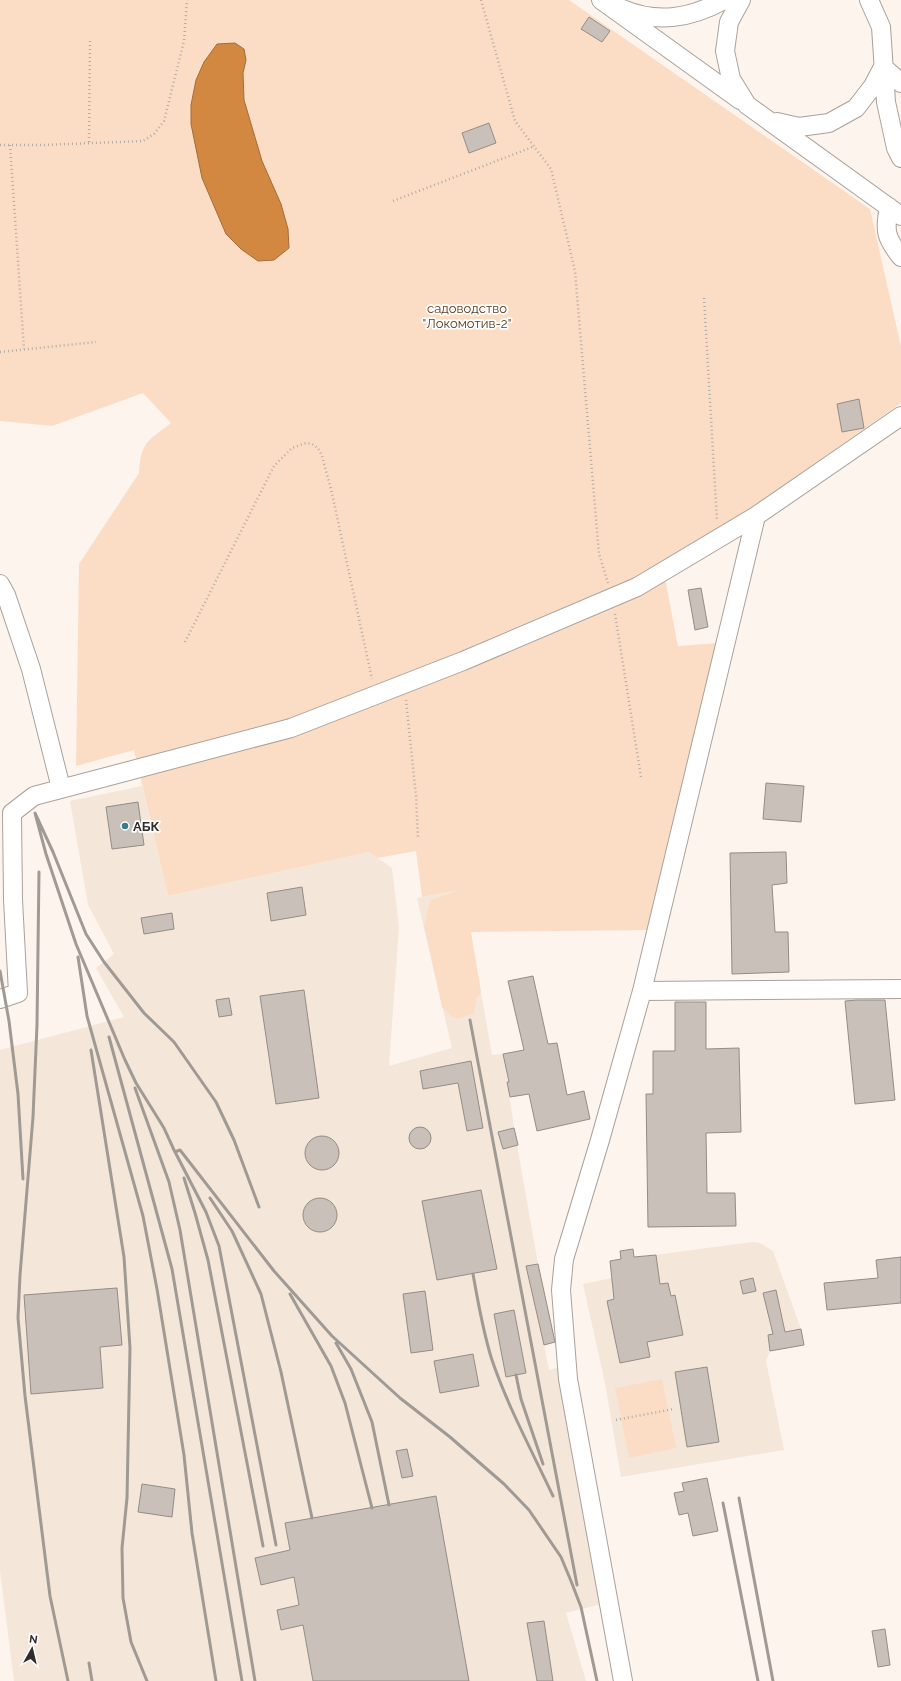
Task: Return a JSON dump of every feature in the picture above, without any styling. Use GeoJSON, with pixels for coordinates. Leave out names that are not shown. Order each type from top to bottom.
{"type":"FeatureCollection","features":[{"type":"Feature","properties":{"kind":"street"},"geometry":{"type":"LineString","coordinates":[[602,0],[627,11],[666,19],[700,11],[724,0]]}},
{"type":"Feature","properties":{"kind":"street"},"geometry":{"type":"LineString","coordinates":[[602,0],[895,211],[886,222],[889,241],[901,257]]}},
{"type":"Feature","properties":{"kind":"street"},"geometry":{"type":"LineString","coordinates":[[741,0],[729,22],[725,51],[731,79],[747,105]]}},
{"type":"Feature","properties":{"kind":"street"},"geometry":{"type":"LineString","coordinates":[[869,0],[881,34]]}},
{"type":"Feature","properties":{"kind":"street"},"geometry":{"type":"LineString","coordinates":[[880,0],[886,102],[896,148],[901,158]]}},
{"type":"Feature","properties":{"kind":"street"},"geometry":{"type":"LineString","coordinates":[[770,121],[799,127],[829,123],[856,108],[873,86],[883,67]]}},
{"type":"Feature","properties":{"kind":"street"},"geometry":{"type":"LineString","coordinates":[[883,67],[901,83]]}},
{"type":"Feature","properties":{"kind":"street"},"geometry":{"type":"LineString","coordinates":[[0,999],[18,993],[13,900],[12,813],[34,796],[291,728],[463,661],[613,598],[637,587],[756,516],[901,416]]}},
{"type":"Feature","properties":{"kind":"street"},"geometry":{"type":"LineString","coordinates":[[623,1681],[568,1379],[560,1290],[564,1259],[600,1140],[642,991],[756,516]]}},
{"type":"Feature","properties":{"kind":"street"},"geometry":{"type":"LineString","coordinates":[[0,584],[6,595],[31,669],[61,788]]}},
{"type":"Feature","properties":{"kind":"street"},"geometry":{"type":"LineString","coordinates":[[642,991],[901,989]]}},
{"type":"Feature","properties":{"kind":"path"},"geometry":{"type":"LineString","coordinates":[[0,145],[43,145],[142,141],[154,134],[164,121],[184,41],[187,0]]}},
{"type":"Feature","properties":{"kind":"path"},"geometry":{"type":"LineString","coordinates":[[481,0],[515,121],[551,169],[575,271],[599,554],[613,598],[640,777]]}},
{"type":"Feature","properties":{"kind":"path"},"geometry":{"type":"LineString","coordinates":[[89,142],[90,40]]}},
{"type":"Feature","properties":{"kind":"path"},"geometry":{"type":"LineString","coordinates":[[10,145],[24,349]]}},
{"type":"Feature","properties":{"kind":"path"},"geometry":{"type":"LineString","coordinates":[[393,201],[535,146]]}},
{"type":"Feature","properties":{"kind":"path"},"geometry":{"type":"LineString","coordinates":[[704,298],[714,487],[719,538]]}},
{"type":"Feature","properties":{"kind":"path"},"geometry":{"type":"LineString","coordinates":[[0,352],[96,342]]}},
{"type":"Feature","properties":{"kind":"path"},"geometry":{"type":"LineString","coordinates":[[185,642],[274,466],[292,448],[306,443],[312,444],[318,448],[322,456],[331,488],[375,695]]}},
{"type":"Feature","properties":{"kind":"path"},"geometry":{"type":"LineString","coordinates":[[405,684],[416,796],[418,838]]}},
{"type":"Feature","properties":{"kind":"path"},"geometry":{"type":"LineString","coordinates":[[616,1420],[674,1409]]}},
{"type":"Feature","properties":{"kind":"shaded area"},"geometry":{"type":"Polygon","coordinates":[[[235,43],[244,49],[246,60],[243,73],[244,100],[262,161],[281,204],[288,229],[289,248],[274,260],[258,261],[241,249],[226,234],[202,178],[191,124],[191,105],[196,80],[204,62],[217,44],[235,43]]]}},
{"type":"Feature","properties":{"kind":"shaded area"},"geometry":{"type":"Polygon","coordinates":[[[142,786],[168,896],[369,852],[392,868],[399,927],[389,1066],[452,1048],[417,898],[463,889],[492,1055],[503,1054],[505,1064],[514,1128],[538,1264],[555,1342],[544,1345],[549,1370],[561,1367],[602,1604],[566,1613],[586,1681],[14,1681],[0,1571],[0,1050],[124,1017],[96,968],[114,954],[88,905],[70,801],[142,786]]]}},
{"type":"Feature","properties":{"kind":"shaded area"},"geometry":{"type":"Polygon","coordinates":[[[752,1242],[760,1243],[773,1251],[801,1329],[804,1345],[770,1351],[766,1361],[784,1450],[621,1477],[605,1383],[583,1284],[612,1278],[610,1261],[752,1242]]]}},
{"type":"Feature","properties":{"kind":"green space","name":"садоводство \"Локомотив-2\""},"geometry":{"type":"Polygon","coordinates":[[[0,0],[569,0],[870,209],[901,346],[901,403],[725,526],[662,563],[678,646],[720,643],[649,930],[471,932],[481,992],[476,1000],[474,1013],[457,1019],[451,1016],[442,1007],[424,926],[431,900],[459,890],[422,897],[416,851],[377,858],[369,852],[168,896],[134,750],[76,766],[79,564],[139,473],[142,454],[147,443],[151,438],[171,423],[143,393],[52,426],[0,421],[0,0]]]}},
{"type":"Feature","properties":{"kind":"green space"},"geometry":{"type":"Polygon","coordinates":[[[662,1379],[676,1448],[629,1458],[615,1388],[662,1379]]]}},
{"type":"Feature","properties":{"kind":"building"},"geometry":{"type":"Polygon","coordinates":[[[589,17],[610,31],[602,42],[581,29],[589,17]]]}},
{"type":"Feature","properties":{"kind":"building"},"geometry":{"type":"Polygon","coordinates":[[[489,123],[496,143],[469,153],[462,133],[489,123]]]}},
{"type":"Feature","properties":{"kind":"building"},"geometry":{"type":"Polygon","coordinates":[[[859,399],[864,428],[842,432],[837,404],[859,399]]]}},
{"type":"Feature","properties":{"kind":"building"},"geometry":{"type":"Polygon","coordinates":[[[701,588],[708,627],[695,630],[688,590],[701,588]]]}},
{"type":"Feature","properties":{"kind":"building"},"geometry":{"type":"Polygon","coordinates":[[[766,783],[804,786],[801,822],[763,819],[766,783]]]}},
{"type":"Feature","properties":{"kind":"building","name":"АБК"},"geometry":{"type":"Polygon","coordinates":[[[138,802],[144,845],[112,849],[106,807],[138,802]]]}},
{"type":"Feature","properties":{"kind":"building"},"geometry":{"type":"Polygon","coordinates":[[[786,852],[787,883],[772,885],[775,932],[788,932],[789,972],[732,974],[730,853],[786,852]]]}},
{"type":"Feature","properties":{"kind":"building"},"geometry":{"type":"Polygon","coordinates":[[[302,887],[306,915],[271,921],[267,893],[302,887]]]}},
{"type":"Feature","properties":{"kind":"building"},"geometry":{"type":"Polygon","coordinates":[[[172,913],[174,929],[144,934],[141,918],[172,913]]]}},
{"type":"Feature","properties":{"kind":"building"},"geometry":{"type":"Polygon","coordinates":[[[533,976],[548,1044],[557,1043],[567,1095],[584,1091],[590,1119],[537,1131],[529,1094],[510,1097],[507,1082],[509,1082],[503,1054],[524,1050],[508,981],[533,976]]]}},
{"type":"Feature","properties":{"kind":"building"},"geometry":{"type":"Polygon","coordinates":[[[304,990],[319,1098],[276,1104],[260,996],[304,990]]]}},
{"type":"Feature","properties":{"kind":"building"},"geometry":{"type":"Polygon","coordinates":[[[229,998],[232,1015],[219,1017],[216,1000],[229,998]]]}},
{"type":"Feature","properties":{"kind":"building"},"geometry":{"type":"Polygon","coordinates":[[[885,1000],[895,1100],[855,1104],[845,1001],[885,1000]]]}},
{"type":"Feature","properties":{"kind":"building"},"geometry":{"type":"Polygon","coordinates":[[[675,1002],[706,1002],[706,1049],[739,1048],[741,1132],[706,1133],[707,1193],[735,1193],[736,1226],[648,1227],[646,1094],[653,1094],[653,1051],[675,1051],[675,1002]]]}},
{"type":"Feature","properties":{"kind":"building"},"geometry":{"type":"Polygon","coordinates":[[[471,1061],[483,1128],[467,1131],[458,1083],[423,1089],[420,1071],[471,1061]]]}},
{"type":"Feature","properties":{"kind":"building"},"geometry":{"type":"Polygon","coordinates":[[[420,1127],[428,1130],[431,1138],[428,1146],[420,1149],[412,1146],[409,1138],[412,1130],[420,1127]]]}},
{"type":"Feature","properties":{"kind":"building"},"geometry":{"type":"Polygon","coordinates":[[[514,1128],[518,1145],[503,1149],[498,1132],[514,1128]]]}},
{"type":"Feature","properties":{"kind":"building"},"geometry":{"type":"Polygon","coordinates":[[[322,1136],[334,1141],[339,1153],[334,1165],[322,1170],[310,1165],[305,1153],[310,1141],[322,1136]]]}},
{"type":"Feature","properties":{"kind":"building"},"geometry":{"type":"Polygon","coordinates":[[[481,1190],[497,1269],[437,1280],[422,1201],[481,1190]]]}},
{"type":"Feature","properties":{"kind":"building"},"geometry":{"type":"Polygon","coordinates":[[[320,1198],[332,1203],[337,1215],[332,1227],[320,1232],[308,1227],[303,1215],[308,1203],[320,1198]]]}},
{"type":"Feature","properties":{"kind":"building"},"geometry":{"type":"Polygon","coordinates":[[[633,1249],[634,1257],[656,1255],[660,1284],[668,1283],[671,1296],[675,1295],[683,1335],[647,1342],[650,1357],[620,1363],[607,1301],[614,1299],[610,1261],[621,1259],[620,1251],[633,1249]]]}},
{"type":"Feature","properties":{"kind":"building"},"geometry":{"type":"Polygon","coordinates":[[[901,1257],[901,1303],[827,1310],[824,1283],[878,1278],[876,1260],[901,1257]]]}},
{"type":"Feature","properties":{"kind":"building"},"geometry":{"type":"Polygon","coordinates":[[[538,1264],[555,1342],[544,1345],[526,1266],[538,1264]]]}},
{"type":"Feature","properties":{"kind":"building"},"geometry":{"type":"Polygon","coordinates":[[[753,1278],[756,1291],[743,1294],[740,1281],[753,1278]]]}},
{"type":"Feature","properties":{"kind":"building"},"geometry":{"type":"Polygon","coordinates":[[[117,1288],[122,1345],[100,1347],[103,1388],[31,1394],[24,1295],[117,1288]]]}},
{"type":"Feature","properties":{"kind":"building"},"geometry":{"type":"Polygon","coordinates":[[[776,1290],[785,1332],[801,1329],[804,1345],[770,1351],[768,1335],[773,1334],[763,1293],[776,1290]]]}},
{"type":"Feature","properties":{"kind":"building"},"geometry":{"type":"Polygon","coordinates":[[[425,1291],[433,1350],[411,1353],[403,1294],[425,1291]]]}},
{"type":"Feature","properties":{"kind":"building"},"geometry":{"type":"Polygon","coordinates":[[[514,1310],[526,1373],[506,1377],[494,1314],[514,1310]]]}},
{"type":"Feature","properties":{"kind":"building"},"geometry":{"type":"Polygon","coordinates":[[[473,1354],[479,1386],[440,1393],[434,1361],[473,1354]]]}},
{"type":"Feature","properties":{"kind":"building"},"geometry":{"type":"Polygon","coordinates":[[[707,1367],[719,1442],[687,1447],[675,1372],[707,1367]]]}},
{"type":"Feature","properties":{"kind":"building"},"geometry":{"type":"Polygon","coordinates":[[[407,1449],[413,1476],[402,1478],[396,1451],[407,1449]]]}},
{"type":"Feature","properties":{"kind":"building"},"geometry":{"type":"Polygon","coordinates":[[[707,1478],[718,1531],[693,1536],[688,1513],[679,1515],[674,1493],[684,1491],[682,1483],[707,1478]]]}},
{"type":"Feature","properties":{"kind":"building"},"geometry":{"type":"Polygon","coordinates":[[[142,1484],[175,1489],[172,1517],[138,1512],[142,1484]]]}},
{"type":"Feature","properties":{"kind":"building"},"geometry":{"type":"Polygon","coordinates":[[[436,1496],[469,1681],[313,1681],[303,1625],[281,1630],[277,1610],[299,1605],[294,1577],[261,1585],[255,1558],[290,1550],[285,1523],[436,1496]]]}},
{"type":"Feature","properties":{"kind":"building"},"geometry":{"type":"Polygon","coordinates":[[[544,1621],[553,1681],[537,1681],[527,1623],[544,1621]]]}},
{"type":"Feature","properties":{"kind":"building"},"geometry":{"type":"Polygon","coordinates":[[[885,1629],[890,1665],[878,1667],[872,1631],[885,1629]]]}},
{"type":"Feature","properties":{"kind":"railway"},"geometry":{"type":"LineString","coordinates":[[259,1207],[234,1140],[216,1102],[174,1042],[144,1013],[104,962],[86,934],[53,852],[35,813],[46,854],[76,944],[125,1060],[136,1083],[164,1128],[175,1152],[180,1150],[274,1271],[332,1336],[400,1398],[450,1437],[504,1484],[529,1510],[561,1557],[571,1581],[581,1607],[597,1681]]}},
{"type":"Feature","properties":{"kind":"railway"},"geometry":{"type":"LineString","coordinates":[[39,872],[37,1025],[33,1117],[20,1275],[18,1318],[25,1396],[50,1596],[68,1681]]}},
{"type":"Feature","properties":{"kind":"railway"},"geometry":{"type":"LineString","coordinates":[[78,957],[87,1016],[143,1216],[157,1289],[184,1455],[192,1533],[216,1681]]}},
{"type":"Feature","properties":{"kind":"railway"},"geometry":{"type":"LineString","coordinates":[[0,971],[9,1021],[18,1094],[23,1179]]}},
{"type":"Feature","properties":{"kind":"railway"},"geometry":{"type":"LineString","coordinates":[[470,1020],[577,1585]]}},
{"type":"Feature","properties":{"kind":"railway"},"geometry":{"type":"LineString","coordinates":[[109,1037],[172,1269],[242,1681]]}},
{"type":"Feature","properties":{"kind":"railway"},"geometry":{"type":"LineString","coordinates":[[91,1050],[124,1257],[130,1348],[127,1498],[122,1548],[123,1598],[131,1642],[147,1681]]}},
{"type":"Feature","properties":{"kind":"railway"},"geometry":{"type":"LineString","coordinates":[[135,1088],[169,1182],[180,1230],[255,1681]]}},
{"type":"Feature","properties":{"kind":"railway"},"geometry":{"type":"LineString","coordinates":[[173,1148],[206,1212],[219,1246],[276,1545]]}},
{"type":"Feature","properties":{"kind":"railway"},"geometry":{"type":"LineString","coordinates":[[184,1178],[208,1260],[263,1546]]}},
{"type":"Feature","properties":{"kind":"railway"},"geometry":{"type":"LineString","coordinates":[[210,1198],[232,1231],[261,1294],[281,1372],[312,1518]]}},
{"type":"Feature","properties":{"kind":"railway"},"geometry":{"type":"LineString","coordinates":[[473,1274],[483,1328],[498,1377],[553,1496]]}},
{"type":"Feature","properties":{"kind":"railway"},"geometry":{"type":"LineString","coordinates":[[290,1294],[331,1366],[345,1403],[372,1508]]}},
{"type":"Feature","properties":{"kind":"railway"},"geometry":{"type":"LineString","coordinates":[[336,1343],[351,1369],[372,1422],[389,1505]]}},
{"type":"Feature","properties":{"kind":"railway"},"geometry":{"type":"LineString","coordinates":[[516,1375],[521,1399],[543,1464]]}},
{"type":"Feature","properties":{"kind":"railway"},"geometry":{"type":"LineString","coordinates":[[739,1498],[773,1681]]}},
{"type":"Feature","properties":{"kind":"railway"},"geometry":{"type":"LineString","coordinates":[[723,1503],[758,1681]]}},
{"type":"Feature","properties":{"kind":"railway"},"geometry":{"type":"LineString","coordinates":[[89,1663],[92,1681]]}},
{"type":"Feature","properties":{"kind":"place","name":"АБК"},"geometry":{"type":"Point","coordinates":[125,826]}}]}
